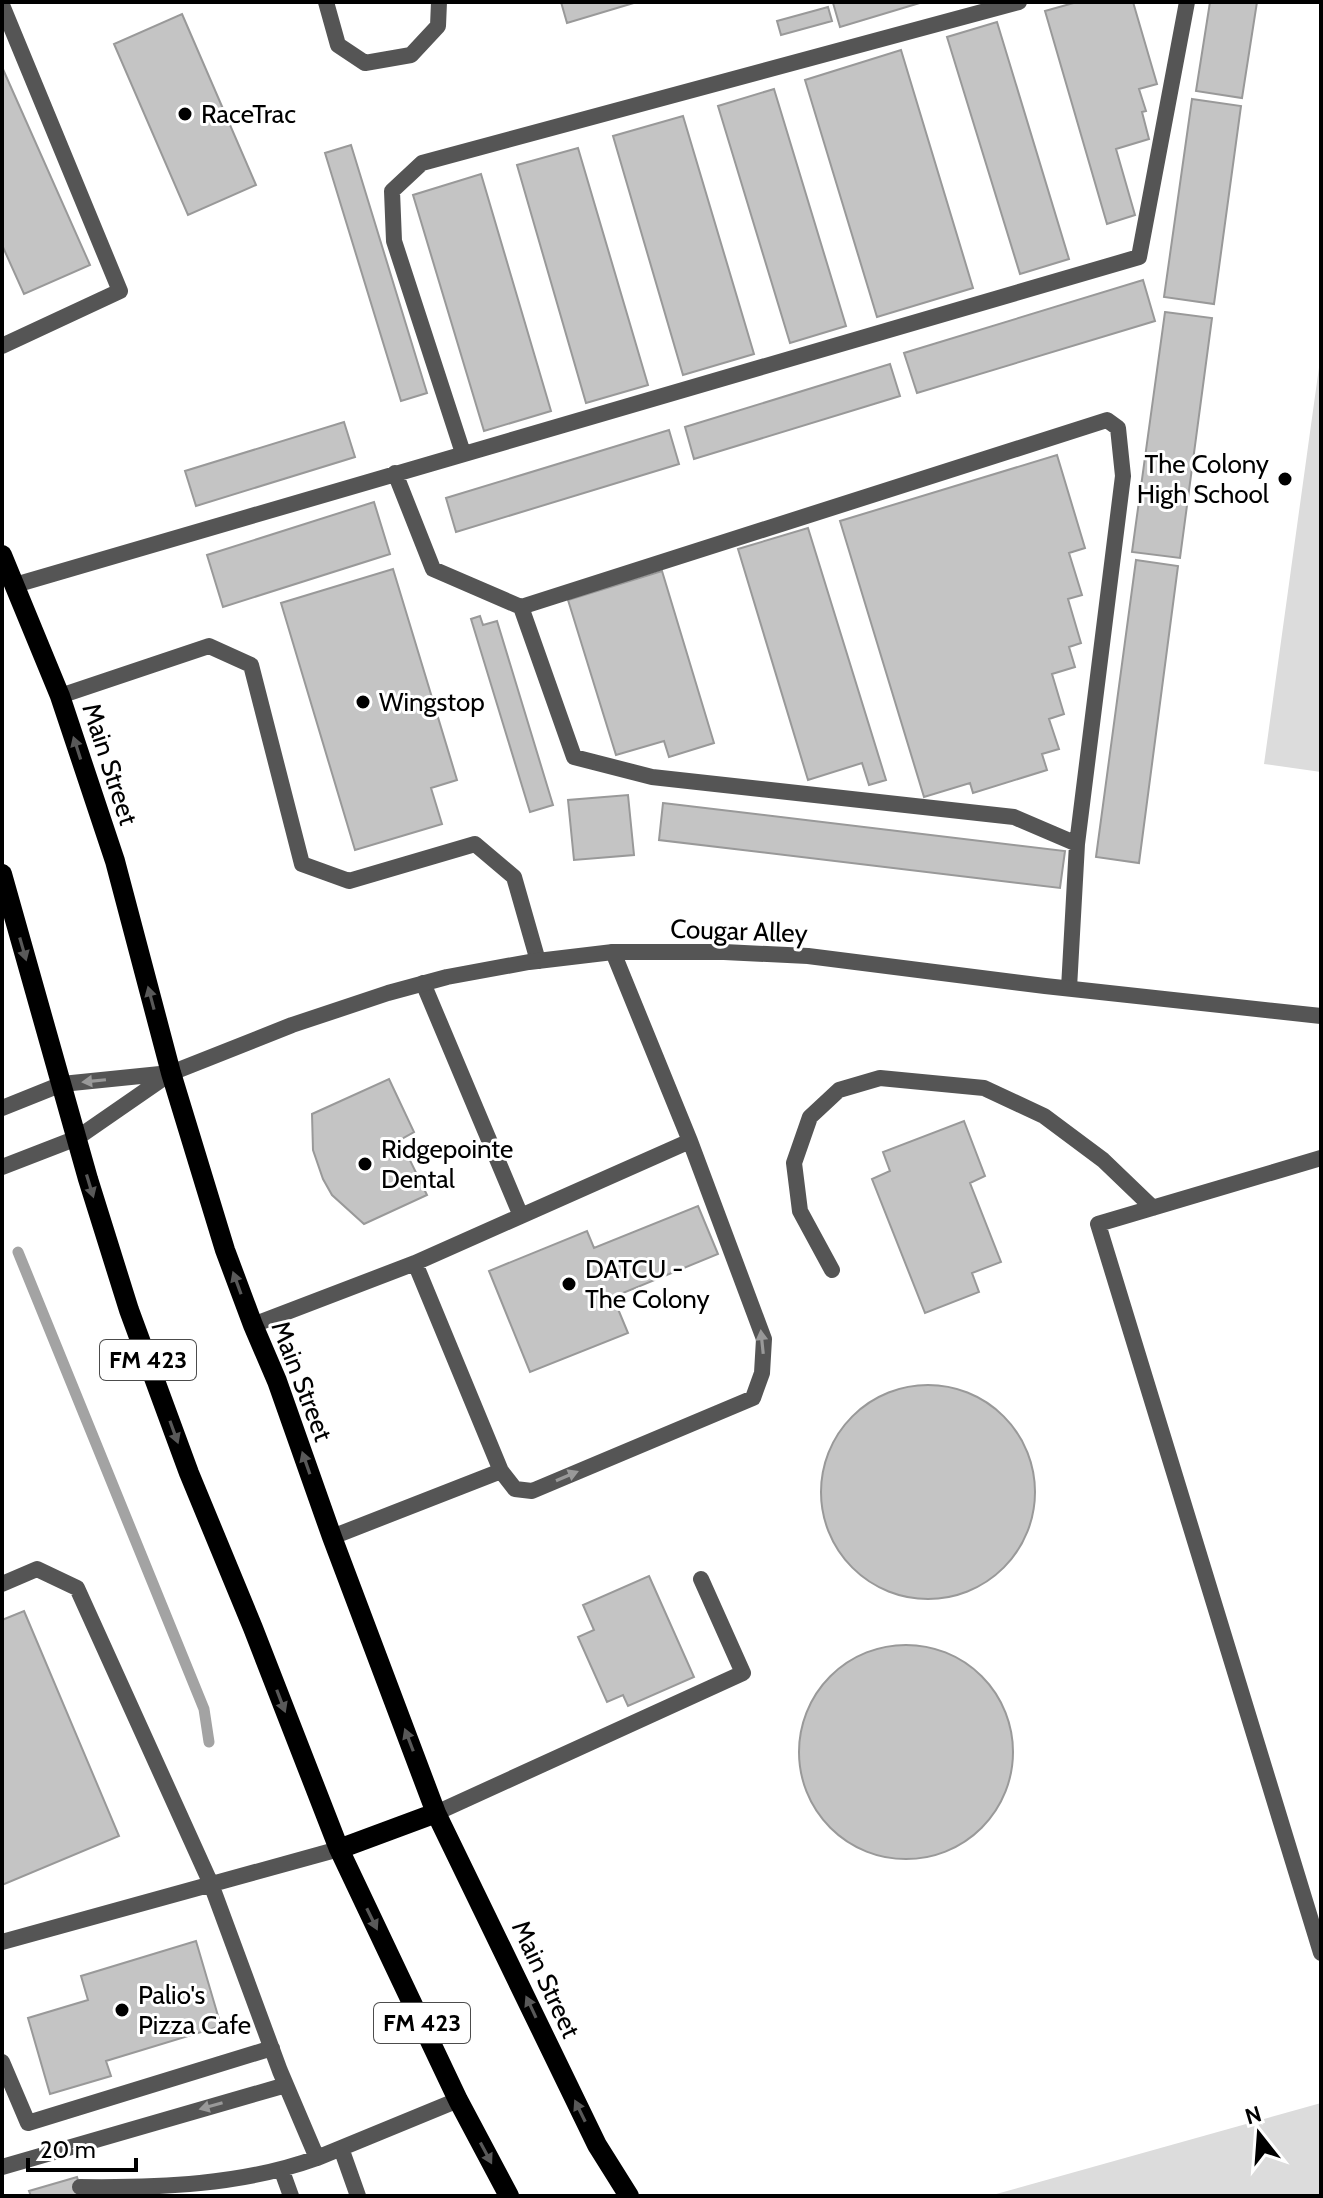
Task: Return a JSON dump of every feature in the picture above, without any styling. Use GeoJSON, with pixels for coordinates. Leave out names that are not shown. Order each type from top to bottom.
{"type":"FeatureCollection","features":[{"type":"Feature","properties":{"kind":"main road","name":"Main Street"},"geometry":{"type":"LineString","coordinates":[[2,555],[60,696],[115,861],[171,1073],[225,1250],[277,1381],[436,1813],[597,2145],[629,2196]]}},
{"type":"Feature","properties":{"kind":"main road","name":"FM 423"},"geometry":{"type":"LineString","coordinates":[[2,874],[129,1310],[189,1473],[339,1849],[458,2100],[509,2196]]}},
{"type":"Feature","properties":{"kind":"main road"},"geometry":{"type":"LineString","coordinates":[[339,1849],[436,1813]]}},
{"type":"Feature","properties":{"kind":"street"},"geometry":{"type":"LineString","coordinates":[[326,2],[338,45],[365,63],[411,55],[438,26],[439,2]]}},
{"type":"Feature","properties":{"kind":"street"},"geometry":{"type":"LineString","coordinates":[[463,453],[394,241],[392,191],[422,163],[1019,2]]}},
{"type":"Feature","properties":{"kind":"street"},"geometry":{"type":"LineString","coordinates":[[15,585],[1139,257],[1187,2]]}},
{"type":"Feature","properties":{"kind":"street"},"geometry":{"type":"LineString","coordinates":[[2,5],[120,291],[2,346]]}},
{"type":"Feature","properties":{"kind":"street"},"geometry":{"type":"LineString","coordinates":[[395,473],[433,569],[521,607],[1107,420],[1118,428],[1123,476],[1077,844],[1069,988]]}},
{"type":"Feature","properties":{"kind":"street"},"geometry":{"type":"LineString","coordinates":[[521,607],[574,757],[652,777],[1014,817],[1077,844]]}},
{"type":"Feature","properties":{"kind":"street"},"geometry":{"type":"LineString","coordinates":[[60,696],[209,646],[251,665],[302,864],[349,881],[475,844],[514,877],[538,961]]}},
{"type":"Feature","properties":{"kind":"street"},"geometry":{"type":"LineString","coordinates":[[415,1263],[501,1471],[515,1489],[532,1491],[753,1398],[762,1373],[764,1339],[690,1141],[613,952]]}},
{"type":"Feature","properties":{"kind":"street","name":"Cougar Alley"},"geometry":{"type":"LineString","coordinates":[[171,1073],[292,1025],[423,983],[538,961],[613,952],[808,956],[1321,1016]]}},
{"type":"Feature","properties":{"kind":"street"},"geometry":{"type":"LineString","coordinates":[[423,983],[521,1216]]}},
{"type":"Feature","properties":{"kind":"street"},"geometry":{"type":"LineString","coordinates":[[2,1108],[62,1084],[171,1073]]}},
{"type":"Feature","properties":{"kind":"street"},"geometry":{"type":"LineString","coordinates":[[2,1167],[77,1138],[171,1073]]}},
{"type":"Feature","properties":{"kind":"street"},"geometry":{"type":"LineString","coordinates":[[832,1270],[800,1211],[794,1163],[810,1117],[839,1090],[880,1078],[984,1088],[1044,1116],[1103,1160],[1153,1208]]}},
{"type":"Feature","properties":{"kind":"street"},"geometry":{"type":"LineString","coordinates":[[253,1325],[415,1263],[690,1141]]}},
{"type":"Feature","properties":{"kind":"street"},"geometry":{"type":"LineString","coordinates":[[1321,1158],[1098,1224],[1321,1953]]}},
{"type":"Feature","properties":{"kind":"street"},"geometry":{"type":"LineString","coordinates":[[332,1537],[501,1471]]}},
{"type":"Feature","properties":{"kind":"street"},"geometry":{"type":"LineString","coordinates":[[2,1584],[37,1569],[77,1588],[211,1884],[286,2085],[317,2158]]}},
{"type":"Feature","properties":{"kind":"street"},"geometry":{"type":"LineString","coordinates":[[436,1813],[743,1673],[701,1579]]}},
{"type":"Feature","properties":{"kind":"street"},"geometry":{"type":"LineString","coordinates":[[2,1942],[339,1849]]}},
{"type":"Feature","properties":{"kind":"street"},"geometry":{"type":"LineString","coordinates":[[2,2062],[28,2123],[272,2048]]}},
{"type":"Feature","properties":{"kind":"street"},"geometry":{"type":"LineString","coordinates":[[2,2167],[286,2085]]}},
{"type":"Feature","properties":{"kind":"street"},"geometry":{"type":"LineString","coordinates":[[133,2196],[282,2171],[458,2100]]}},
{"type":"Feature","properties":{"kind":"street"},"geometry":{"type":"LineString","coordinates":[[341,2148],[358,2196]]}},
{"type":"Feature","properties":{"kind":"street"},"geometry":{"type":"LineString","coordinates":[[282,2171],[292,2195]]}},
{"type":"Feature","properties":{"kind":"street"},"geometry":{"type":"LineString","coordinates":[[80,2187],[151,2192]]}},
{"type":"Feature","properties":{"kind":"shaded area"},"geometry":{"type":"Polygon","coordinates":[[[1321,353],[1321,772],[1264,764],[1321,353]]]}},
{"type":"Feature","properties":{"kind":"shaded area"},"geometry":{"type":"Polygon","coordinates":[[[1321,2103],[1321,2196],[989,2196],[1321,2103]]]}},
{"type":"Feature","properties":{"kind":"building"},"geometry":{"type":"Polygon","coordinates":[[[561,2],[637,2],[567,23],[561,2]]]}},
{"type":"Feature","properties":{"kind":"building"},"geometry":{"type":"Polygon","coordinates":[[[923,2],[840,27],[833,3],[923,2]]]}},
{"type":"Feature","properties":{"kind":"building"},"geometry":{"type":"Polygon","coordinates":[[[1077,2],[1133,2],[1157,84],[1139,89],[1146,111],[1142,112],[1149,139],[1116,149],[1135,215],[1107,224],[1045,11],[1077,2]]]}},
{"type":"Feature","properties":{"kind":"building"},"geometry":{"type":"Polygon","coordinates":[[[1210,2],[1257,2],[1242,98],[1196,91],[1210,2]]]}},
{"type":"Feature","properties":{"kind":"building"},"geometry":{"type":"Polygon","coordinates":[[[828,7],[832,21],[781,35],[777,21],[828,7]]]}},
{"type":"Feature","properties":{"kind":"building","name":"RaceTrac"},"geometry":{"type":"Polygon","coordinates":[[[182,14],[256,185],[188,215],[114,44],[182,14]]]}},
{"type":"Feature","properties":{"kind":"building"},"geometry":{"type":"Polygon","coordinates":[[[997,22],[1069,259],[1020,274],[947,37],[997,22]]]}},
{"type":"Feature","properties":{"kind":"building"},"geometry":{"type":"Polygon","coordinates":[[[901,50],[973,288],[877,317],[805,80],[901,50]]]}},
{"type":"Feature","properties":{"kind":"building"},"geometry":{"type":"Polygon","coordinates":[[[2,67],[90,265],[24,294],[2,245],[2,67]]]}},
{"type":"Feature","properties":{"kind":"building"},"geometry":{"type":"Polygon","coordinates":[[[774,89],[846,326],[790,343],[718,106],[774,89]]]}},
{"type":"Feature","properties":{"kind":"building"},"geometry":{"type":"Polygon","coordinates":[[[1192,99],[1241,106],[1214,304],[1164,297],[1192,99]]]}},
{"type":"Feature","properties":{"kind":"building"},"geometry":{"type":"Polygon","coordinates":[[[683,116],[754,354],[683,375],[613,136],[683,116]]]}},
{"type":"Feature","properties":{"kind":"building"},"geometry":{"type":"Polygon","coordinates":[[[351,145],[427,393],[401,401],[325,153],[351,145]]]}},
{"type":"Feature","properties":{"kind":"building"},"geometry":{"type":"Polygon","coordinates":[[[578,148],[648,385],[586,403],[517,165],[578,148]]]}},
{"type":"Feature","properties":{"kind":"building"},"geometry":{"type":"Polygon","coordinates":[[[481,174],[551,411],[484,431],[413,195],[481,174]]]}},
{"type":"Feature","properties":{"kind":"building"},"geometry":{"type":"Polygon","coordinates":[[[1143,280],[1155,321],[917,393],[904,353],[1143,280]]]}},
{"type":"Feature","properties":{"kind":"building"},"geometry":{"type":"Polygon","coordinates":[[[1165,312],[1212,318],[1180,558],[1132,552],[1165,312]]]}},
{"type":"Feature","properties":{"kind":"building"},"geometry":{"type":"Polygon","coordinates":[[[890,364],[900,396],[694,459],[685,427],[890,364]]]}},
{"type":"Feature","properties":{"kind":"building"},"geometry":{"type":"Polygon","coordinates":[[[344,422],[355,457],[196,506],[185,471],[344,422]]]}},
{"type":"Feature","properties":{"kind":"building"},"geometry":{"type":"Polygon","coordinates":[[[669,430],[679,464],[456,532],[446,498],[669,430]]]}},
{"type":"Feature","properties":{"kind":"building"},"geometry":{"type":"Polygon","coordinates":[[[1057,455],[1085,548],[1069,553],[1082,595],[1068,599],[1081,643],[1069,647],[1075,667],[1052,674],[1064,714],[1049,719],[1059,749],[1042,754],[1047,770],[973,793],[970,783],[924,797],[840,521],[1057,455]]]}},
{"type":"Feature","properties":{"kind":"building"},"geometry":{"type":"Polygon","coordinates":[[[374,502],[390,554],[223,607],[207,555],[374,502]]]}},
{"type":"Feature","properties":{"kind":"building"},"geometry":{"type":"Polygon","coordinates":[[[808,528],[886,780],[869,785],[862,763],[808,780],[738,549],[808,528]]]}},
{"type":"Feature","properties":{"kind":"building"},"geometry":{"type":"Polygon","coordinates":[[[1136,560],[1178,566],[1139,863],[1096,857],[1136,560]]]}},
{"type":"Feature","properties":{"kind":"building"},"geometry":{"type":"Polygon","coordinates":[[[393,569],[457,780],[431,788],[442,824],[355,850],[281,603],[393,569]]]}},
{"type":"Feature","properties":{"kind":"building"},"geometry":{"type":"Polygon","coordinates":[[[662,571],[714,743],[669,757],[664,741],[616,755],[568,600],[662,571]]]}},
{"type":"Feature","properties":{"kind":"building"},"geometry":{"type":"Polygon","coordinates":[[[480,616],[483,625],[497,621],[553,805],[530,812],[471,619],[480,616]]]}},
{"type":"Feature","properties":{"kind":"building"},"geometry":{"type":"Polygon","coordinates":[[[628,795],[634,855],[574,860],[568,800],[628,795]]]}},
{"type":"Feature","properties":{"kind":"building"},"geometry":{"type":"Polygon","coordinates":[[[663,803],[1065,851],[1060,888],[659,840],[663,803]]]}},
{"type":"Feature","properties":{"kind":"building","name":"Ridgepointe Dental"},"geometry":{"type":"Polygon","coordinates":[[[389,1079],[414,1132],[400,1140],[427,1195],[364,1224],[332,1195],[323,1179],[313,1150],[312,1114],[389,1079]]]}},
{"type":"Feature","properties":{"kind":"building"},"geometry":{"type":"Polygon","coordinates":[[[964,1121],[985,1176],[970,1183],[1001,1262],[972,1273],[979,1292],[925,1313],[872,1179],[890,1171],[883,1152],[964,1121]]]}},
{"type":"Feature","properties":{"kind":"building","name":"DATCU - The Colony"},"geometry":{"type":"Polygon","coordinates":[[[698,1206],[718,1254],[613,1297],[628,1333],[530,1372],[489,1271],[587,1231],[594,1248],[698,1206]]]}},
{"type":"Feature","properties":{"kind":"building"},"geometry":{"type":"Polygon","coordinates":[[[928,1385],[949,1387],[969,1394],[987,1403],[1003,1417],[1017,1433],[1026,1451],[1033,1471],[1033,1513],[1026,1533],[1017,1551],[1003,1567],[987,1581],[969,1590],[949,1597],[928,1599],[907,1597],[887,1590],[869,1581],[853,1567],[839,1551],[830,1533],[823,1513],[821,1492],[823,1471],[830,1451],[839,1433],[853,1417],[869,1403],[887,1394],[907,1387],[928,1385]]]}},
{"type":"Feature","properties":{"kind":"building"},"geometry":{"type":"Polygon","coordinates":[[[649,1576],[694,1677],[628,1706],[623,1695],[607,1702],[578,1637],[594,1630],[583,1605],[649,1576]]]}},
{"type":"Feature","properties":{"kind":"building"},"geometry":{"type":"Polygon","coordinates":[[[24,1611],[119,1836],[2,1885],[2,1620],[24,1611]]]}},
{"type":"Feature","properties":{"kind":"building"},"geometry":{"type":"Polygon","coordinates":[[[906,1645],[927,1647],[947,1654],[965,1663],[981,1677],[995,1693],[1004,1711],[1011,1731],[1011,1773],[1004,1793],[995,1811],[981,1827],[965,1841],[947,1850],[927,1857],[906,1859],[885,1857],[865,1850],[847,1841],[831,1827],[817,1811],[808,1793],[801,1773],[799,1752],[801,1731],[808,1711],[817,1693],[831,1677],[847,1663],[865,1654],[885,1647],[906,1645]]]}},
{"type":"Feature","properties":{"kind":"building"},"geometry":{"type":"Polygon","coordinates":[[[196,1941],[221,2026],[106,2061],[111,2076],[50,2094],[28,2018],[88,2000],[81,1976],[196,1941]]]}},
{"type":"Feature","properties":{"kind":"building"},"geometry":{"type":"Polygon","coordinates":[[[77,2177],[83,2196],[31,2196],[29,2191],[77,2177]]]}},
{"type":"Feature","properties":{"kind":"waterway"},"geometry":{"type":"LineString","coordinates":[[18,1252],[204,1709],[209,1742]]}},
{"type":"Feature","properties":{"kind":"place","name":"RaceTrac"},"geometry":{"type":"Point","coordinates":[185,114]}},
{"type":"Feature","properties":{"kind":"place","name":"The Colony High School"},"geometry":{"type":"Point","coordinates":[1285,479]}},
{"type":"Feature","properties":{"kind":"place","name":"Wingstop"},"geometry":{"type":"Point","coordinates":[363,702]}},
{"type":"Feature","properties":{"kind":"place","name":"Ridgepointe Dental"},"geometry":{"type":"Point","coordinates":[365,1164]}},
{"type":"Feature","properties":{"kind":"place","name":"DATCU - The Colony"},"geometry":{"type":"Point","coordinates":[569,1284]}},
{"type":"Feature","properties":{"kind":"place","name":"Palio's Pizza Cafe"},"geometry":{"type":"Point","coordinates":[122,2010]}}]}
